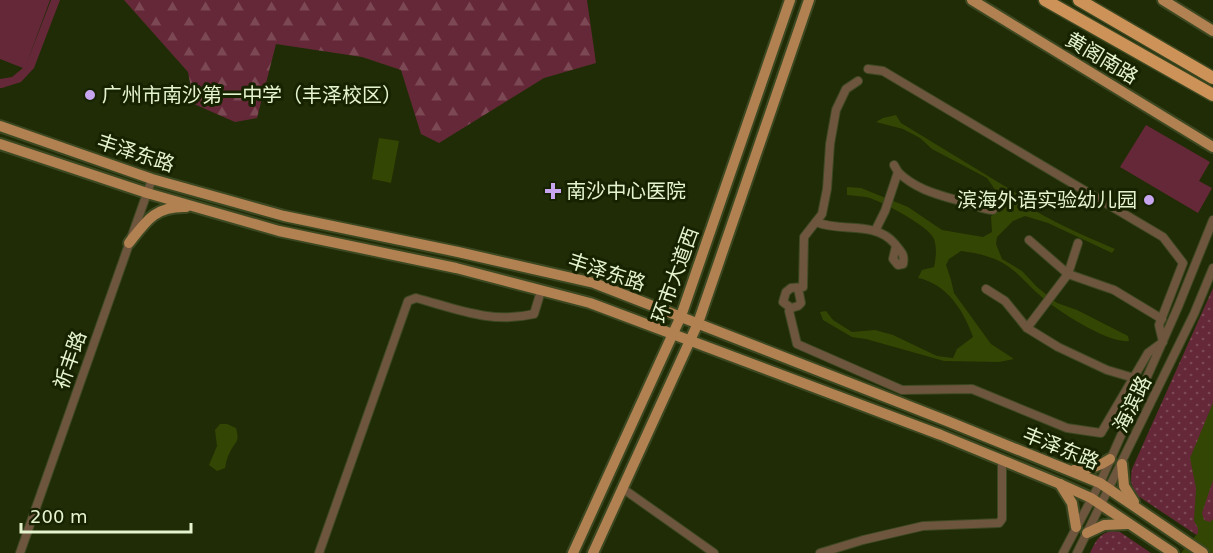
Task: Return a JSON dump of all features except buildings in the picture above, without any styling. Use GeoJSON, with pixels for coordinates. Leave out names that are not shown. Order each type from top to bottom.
{"type":"FeatureCollection","features":[{"type":"Feature","properties":{"kind":"highway"},"geometry":{"type":"LineString","coordinates":[[1045,0],[1213,95]]}},
{"type":"Feature","properties":{"kind":"highway"},"geometry":{"type":"LineString","coordinates":[[1079,0],[1213,78]]}},
{"type":"Feature","properties":{"kind":"main road","name":"环市大道西"},"geometry":{"type":"LineString","coordinates":[[573,553],[681,316],[790,0]]}},
{"type":"Feature","properties":{"kind":"main road","name":"环市大道西"},"geometry":{"type":"LineString","coordinates":[[593,553],[698,323],[809,0]]}},
{"type":"Feature","properties":{"kind":"main road","name":"黄阁南路"},"geometry":{"type":"LineString","coordinates":[[972,0],[1213,147]]}},
{"type":"Feature","properties":{"kind":"main road"},"geometry":{"type":"LineString","coordinates":[[1163,0],[1213,31]]}},
{"type":"Feature","properties":{"kind":"main road","name":"丰泽东路"},"geometry":{"type":"LineString","coordinates":[[0,126],[152,178],[284,216],[594,283],[1100,483],[1203,553]]}},
{"type":"Feature","properties":{"kind":"main road","name":"丰泽东路"},"geometry":{"type":"LineString","coordinates":[[0,144],[147,193],[279,231],[456,268],[590,303],[930,431],[1060,484],[1096,502],[1173,553]]}},
{"type":"Feature","properties":{"kind":"main road"},"geometry":{"type":"LineString","coordinates":[[129,243],[148,219],[162,209],[195,207]]}},
{"type":"Feature","properties":{"kind":"main road"},"geometry":{"type":"LineString","coordinates":[[1067,469],[1093,468],[1110,459]]}},
{"type":"Feature","properties":{"kind":"main road"},"geometry":{"type":"LineString","coordinates":[[1122,464],[1124,486],[1140,510]]}},
{"type":"Feature","properties":{"kind":"main road"},"geometry":{"type":"LineString","coordinates":[[1060,484],[1072,503],[1076,527]]}},
{"type":"Feature","properties":{"kind":"main road"},"geometry":{"type":"LineString","coordinates":[[1087,533],[1104,525],[1129,524]]}},
{"type":"Feature","properties":{"kind":"street"},"geometry":{"type":"LineString","coordinates":[[868,69],[884,70],[1163,237],[1183,263],[1160,325],[1162,342]]}},
{"type":"Feature","properties":{"kind":"street"},"geometry":{"type":"LineString","coordinates":[[791,308],[783,302],[791,288],[803,287],[804,237],[822,214],[836,110],[846,89],[858,81]]}},
{"type":"Feature","properties":{"kind":"street"},"geometry":{"type":"LineString","coordinates":[[874,231],[885,211],[896,168],[913,184],[931,192],[976,205]]}},
{"type":"Feature","properties":{"kind":"street","name":"祈丰路"},"geometry":{"type":"LineString","coordinates":[[20,553],[152,178]]}},
{"type":"Feature","properties":{"kind":"street"},"geometry":{"type":"LineString","coordinates":[[1064,550],[1076,527],[1096,502],[1100,483],[1213,220]]}},
{"type":"Feature","properties":{"kind":"street"},"geometry":{"type":"LineString","coordinates":[[816,222],[827,227],[860,227],[874,231],[892,240],[896,246]]}},
{"type":"Feature","properties":{"kind":"street"},"geometry":{"type":"LineString","coordinates":[[1029,240],[1068,274],[1114,290],[1162,319]]}},
{"type":"Feature","properties":{"kind":"street"},"geometry":{"type":"LineString","coordinates":[[1027,328],[1068,274],[1078,243]]}},
{"type":"Feature","properties":{"kind":"street","name":"海滨路"},"geometry":{"type":"LineString","coordinates":[[1078,552],[1087,533],[1096,502],[1110,489],[1194,314],[1213,268]]}},
{"type":"Feature","properties":{"kind":"street"},"geometry":{"type":"LineString","coordinates":[[791,308],[801,303],[798,288]]}},
{"type":"Feature","properties":{"kind":"street"},"geometry":{"type":"LineString","coordinates":[[986,289],[1005,301],[1027,328],[1077,356],[1107,370],[1134,378]]}},
{"type":"Feature","properties":{"kind":"street"},"geometry":{"type":"LineString","coordinates":[[319,553],[408,301],[416,298],[489,318],[516,318],[534,314],[541,291]]}},
{"type":"Feature","properties":{"kind":"street"},"geometry":{"type":"LineString","coordinates":[[791,308],[789,311],[797,344],[902,390],[972,389],[1067,428],[1101,433],[1149,353],[1162,342]]}},
{"type":"Feature","properties":{"kind":"street"},"geometry":{"type":"LineString","coordinates":[[820,553],[923,526],[999,523],[1002,519],[1002,461]]}},
{"type":"Feature","properties":{"kind":"street"},"geometry":{"type":"LineString","coordinates":[[622,488],[714,553]]}},
{"type":"Feature","properties":{"kind":"green space"},"geometry":{"type":"Polygon","coordinates":[[[0,0],[50,0],[26,65],[51,0],[60,0],[34,68],[21,82],[2,88],[0,88],[0,79],[12,77],[23,68],[0,59],[0,0]]]}},
{"type":"Feature","properties":{"kind":"green space"},"geometry":{"type":"Polygon","coordinates":[[[124,0],[587,0],[596,63],[544,78],[439,143],[421,134],[401,70],[362,57],[276,44],[257,118],[235,122],[194,104],[188,72],[124,0]]]}},
{"type":"Feature","properties":{"kind":"green space"},"geometry":{"type":"Polygon","coordinates":[[[1146,125],[1210,162],[1199,181],[1212,188],[1198,213],[1120,167],[1146,125]]]}},
{"type":"Feature","properties":{"kind":"green space"},"geometry":{"type":"Polygon","coordinates":[[[1213,288],[1213,546],[1138,496],[1132,486],[1131,477],[1132,469],[1213,288]]]}},
{"type":"Feature","properties":{"kind":"green space"},"geometry":{"type":"Polygon","coordinates":[[[1113,531],[1120,532],[1151,553],[1090,553],[1101,536],[1113,531]]]}},
{"type":"Feature","properties":{"kind":"shaded area"},"geometry":{"type":"Polygon","coordinates":[[[896,115],[901,123],[1021,196],[1020,201],[1031,208],[1115,249],[1112,253],[1048,223],[1025,216],[1013,221],[997,237],[996,244],[1002,259],[1022,271],[1057,303],[1077,310],[1128,336],[1129,341],[1120,341],[1097,332],[1060,311],[1001,262],[986,256],[961,251],[949,259],[946,265],[954,293],[991,344],[1014,359],[999,362],[944,361],[852,337],[823,320],[820,312],[826,311],[833,320],[852,332],[875,330],[893,335],[937,356],[953,358],[957,349],[973,337],[959,308],[946,292],[918,278],[922,270],[934,267],[936,246],[930,234],[905,216],[877,201],[867,197],[847,195],[847,187],[861,188],[908,207],[942,230],[983,237],[992,232],[991,216],[997,212],[999,202],[996,191],[987,178],[932,149],[920,138],[903,129],[876,122],[896,115]]]}},
{"type":"Feature","properties":{"kind":"shaded area"},"geometry":{"type":"Polygon","coordinates":[[[379,138],[399,141],[391,183],[372,179],[379,138]]]}},
{"type":"Feature","properties":{"kind":"shaded area"},"geometry":{"type":"Polygon","coordinates":[[[1213,403],[1213,480],[1202,513],[1204,520],[1210,522],[1213,519],[1213,553],[1181,553],[1198,533],[1194,521],[1196,488],[1190,458],[1213,403]]]}},
{"type":"Feature","properties":{"kind":"shaded area"},"geometry":{"type":"Polygon","coordinates":[[[220,424],[236,428],[237,439],[228,456],[225,468],[217,471],[209,465],[217,446],[215,430],[220,424]]]}},
{"type":"Feature","properties":{"kind":"place","name":"广州市南沙第一中学（丰泽校区）"},"geometry":{"type":"Point","coordinates":[90,95]}},
{"type":"Feature","properties":{"kind":"place","name":"南沙中心医院"},"geometry":{"type":"Point","coordinates":[553,191]}},
{"type":"Feature","properties":{"kind":"place","name":"滨海外语实验幼儿园"},"geometry":{"type":"Point","coordinates":[1149,200]}}]}
